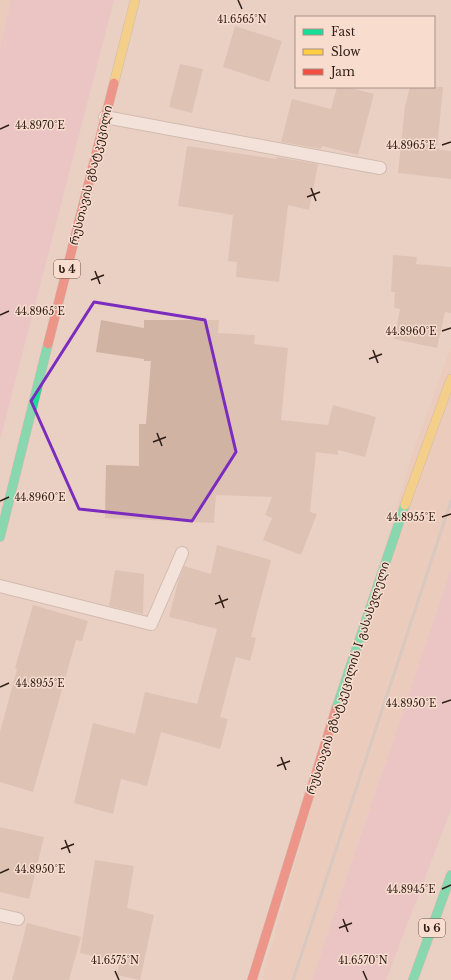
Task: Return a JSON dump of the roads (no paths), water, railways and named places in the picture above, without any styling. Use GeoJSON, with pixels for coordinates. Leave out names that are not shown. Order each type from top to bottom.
{"type":"FeatureCollection","features":[{"type":"Feature","properties":{"kind":"main road","name":"რუსთავის გზატკეცილი"},"geometry":{"type":"LineString","coordinates":[[0,537],[105,117],[136,0]]}},
{"type":"Feature","properties":{"kind":"main road","name":"რუსთავის გზატკეცილის I გასასვლელი"},"geometry":{"type":"LineString","coordinates":[[252,980],[350,669],[420,458],[451,379]]}},
{"type":"Feature","properties":{"kind":"main road","name":"ს 6"},"geometry":{"type":"LineString","coordinates":[[413,980],[451,875]]}},
{"type":"Feature","properties":{"kind":"lane"},"geometry":{"type":"LineString","coordinates":[[105,117],[380,168]]}},
{"type":"Feature","properties":{"kind":"lane"},"geometry":{"type":"LineString","coordinates":[[0,586],[151,624],[182,553]]}},
{"type":"Feature","properties":{"kind":"lane"},"geometry":{"type":"LineString","coordinates":[[0,914],[18,919]]}},
{"type":"Feature","properties":{"kind":"railway"},"geometry":{"type":"LineString","coordinates":[[293,980],[451,501]]}}]}
